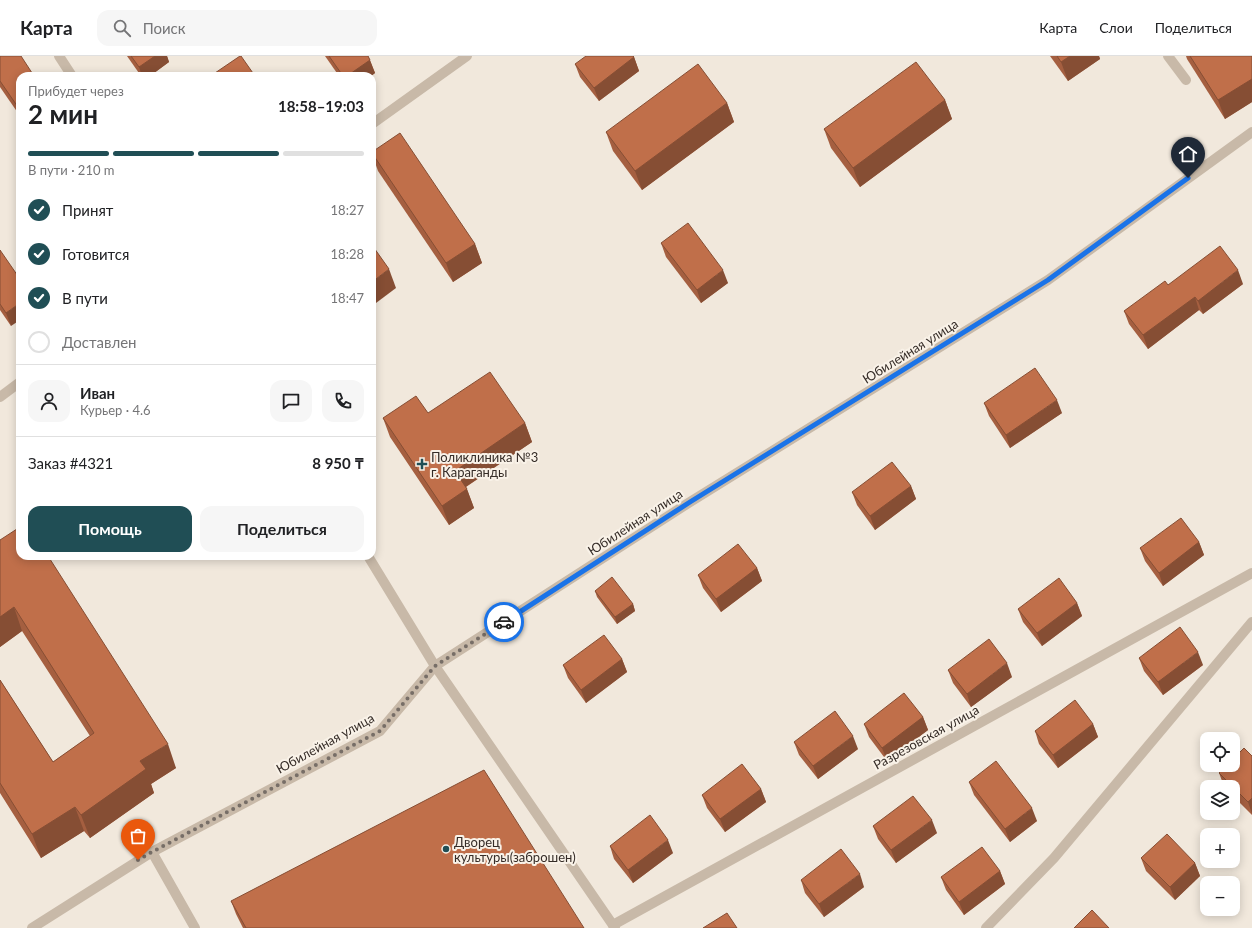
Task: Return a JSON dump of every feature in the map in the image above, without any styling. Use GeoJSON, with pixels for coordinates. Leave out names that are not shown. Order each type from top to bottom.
{"type":"FeatureCollection","features":[{"type":"Feature","properties":{"kind":"street"},"geometry":{"type":"LineString","coordinates":[[59,56],[69,72]]}},
{"type":"Feature","properties":{"kind":"street"},"geometry":{"type":"LineString","coordinates":[[376,121],[467,56]]}},
{"type":"Feature","properties":{"kind":"street"},"geometry":{"type":"LineString","coordinates":[[1168,56],[1186,80]]}},
{"type":"Feature","properties":{"kind":"street","name":"Юбилейная улица"},"geometry":{"type":"LineString","coordinates":[[32,928],[152,852],[380,731],[435,666],[690,502],[1048,280],[1252,132]]}},
{"type":"Feature","properties":{"kind":"street"},"geometry":{"type":"LineString","coordinates":[[0,397],[16,385]]}},
{"type":"Feature","properties":{"kind":"street"},"geometry":{"type":"LineString","coordinates":[[370,560],[435,666],[614,927]]}},
{"type":"Feature","properties":{"kind":"street","name":"Разрезовская улица"},"geometry":{"type":"LineString","coordinates":[[614,927],[1252,573]]}},
{"type":"Feature","properties":{"kind":"street"},"geometry":{"type":"LineString","coordinates":[[986,928],[1054,858],[1252,622]]}},
{"type":"Feature","properties":{"kind":"street"},"geometry":{"type":"LineString","coordinates":[[152,852],[195,928]]}},
{"type":"Feature","properties":{"kind":"building"},"geometry":{"type":"Polygon","coordinates":[[[0,56],[21,56],[31,72],[16,72],[16,104],[0,81],[0,56]]]}},
{"type":"Feature","properties":{"kind":"building"},"geometry":{"type":"Polygon","coordinates":[[[131,56],[155,56],[139,67],[131,56]]]}},
{"type":"Feature","properties":{"kind":"building"},"geometry":{"type":"Polygon","coordinates":[[[241,56],[252,72],[216,72],[241,56]]]}},
{"type":"Feature","properties":{"kind":"building"},"geometry":{"type":"Polygon","coordinates":[[[329,56],[368,56],[370,60],[353,72],[340,72],[329,56]]]}},
{"type":"Feature","properties":{"kind":"building"},"geometry":{"type":"Polygon","coordinates":[[[586,56],[634,57],[594,88],[575,64],[586,56]]]}},
{"type":"Feature","properties":{"kind":"building"},"geometry":{"type":"Polygon","coordinates":[[[1057,56],[1070,56],[1061,62],[1057,56]]]}},
{"type":"Feature","properties":{"kind":"building"},"geometry":{"type":"Polygon","coordinates":[[[1190,56],[1252,56],[1252,79],[1218,100],[1190,56]]]}},
{"type":"Feature","properties":{"kind":"building"},"geometry":{"type":"Polygon","coordinates":[[[916,62],[945,100],[853,168],[824,129],[916,62]]]}},
{"type":"Feature","properties":{"kind":"building"},"geometry":{"type":"Polygon","coordinates":[[[698,64],[727,103],[635,171],[606,132],[698,64]]]}},
{"type":"Feature","properties":{"kind":"building"},"geometry":{"type":"Polygon","coordinates":[[[400,133],[475,244],[446,263],[376,159],[376,149],[400,133]]]}},
{"type":"Feature","properties":{"kind":"building"},"geometry":{"type":"Polygon","coordinates":[[[688,223],[723,270],[697,290],[661,243],[688,223]]]}},
{"type":"Feature","properties":{"kind":"building"},"geometry":{"type":"Polygon","coordinates":[[[1220,246],[1238,270],[1198,301],[1195,297],[1143,335],[1124,311],[1165,281],[1168,285],[1220,246]]]}},
{"type":"Feature","properties":{"kind":"building"},"geometry":{"type":"Polygon","coordinates":[[[0,250],[16,273],[16,306],[6,313],[0,304],[0,250]]]}},
{"type":"Feature","properties":{"kind":"building"},"geometry":{"type":"Polygon","coordinates":[[[376,251],[389,269],[376,279],[376,251]]]}},
{"type":"Feature","properties":{"kind":"building"},"geometry":{"type":"Polygon","coordinates":[[[1035,368],[1057,400],[1006,435],[984,403],[1035,368]]]}},
{"type":"Feature","properties":{"kind":"building"},"geometry":{"type":"Polygon","coordinates":[[[490,372],[525,423],[455,471],[467,489],[442,506],[383,418],[416,396],[428,413],[490,372]]]}},
{"type":"Feature","properties":{"kind":"building"},"geometry":{"type":"Polygon","coordinates":[[[892,462],[911,486],[870,516],[852,492],[892,462]]]}},
{"type":"Feature","properties":{"kind":"building"},"geometry":{"type":"Polygon","coordinates":[[[1181,518],[1199,542],[1159,573],[1140,548],[1181,518]]]}},
{"type":"Feature","properties":{"kind":"building"},"geometry":{"type":"Polygon","coordinates":[[[16,530],[16,560],[51,560],[168,744],[140,761],[146,769],[81,815],[75,807],[32,834],[0,783],[0,680],[53,762],[94,733],[14,607],[0,617],[0,540],[16,530]]]}},
{"type":"Feature","properties":{"kind":"building"},"geometry":{"type":"Polygon","coordinates":[[[738,544],[757,568],[716,599],[698,575],[738,544]]]}},
{"type":"Feature","properties":{"kind":"building"},"geometry":{"type":"Polygon","coordinates":[[[612,577],[633,604],[615,617],[595,591],[612,577]]]}},
{"type":"Feature","properties":{"kind":"building"},"geometry":{"type":"Polygon","coordinates":[[[1059,578],[1077,603],[1037,633],[1018,609],[1059,578]]]}},
{"type":"Feature","properties":{"kind":"building"},"geometry":{"type":"Polygon","coordinates":[[[1180,627],[1198,652],[1158,682],[1139,658],[1180,627]]]}},
{"type":"Feature","properties":{"kind":"building"},"geometry":{"type":"Polygon","coordinates":[[[604,635],[622,659],[581,690],[563,665],[604,635]]]}},
{"type":"Feature","properties":{"kind":"building"},"geometry":{"type":"Polygon","coordinates":[[[989,639],[1007,663],[967,694],[948,670],[989,639]]]}},
{"type":"Feature","properties":{"kind":"building"},"geometry":{"type":"Polygon","coordinates":[[[904,693],[923,717],[882,748],[864,724],[904,693]]]}},
{"type":"Feature","properties":{"kind":"building"},"geometry":{"type":"Polygon","coordinates":[[[1075,700],[1093,724],[1053,755],[1035,731],[1075,700]]]}},
{"type":"Feature","properties":{"kind":"building"},"geometry":{"type":"Polygon","coordinates":[[[835,711],[853,736],[813,766],[794,742],[835,711]]]}},
{"type":"Feature","properties":{"kind":"building"},"geometry":{"type":"Polygon","coordinates":[[[1244,748],[1252,756],[1252,798],[1248,802],[1240,794],[1240,780],[1226,780],[1219,773],[1240,772],[1240,752],[1244,748]]]}},
{"type":"Feature","properties":{"kind":"building"},"geometry":{"type":"Polygon","coordinates":[[[996,761],[1032,808],[1005,829],[969,782],[996,761]]]}},
{"type":"Feature","properties":{"kind":"building"},"geometry":{"type":"Polygon","coordinates":[[[742,764],[761,789],[720,819],[702,795],[742,764]]]}},
{"type":"Feature","properties":{"kind":"building","name":"Дворец культуры(заброшен)"},"geometry":{"type":"Polygon","coordinates":[[[484,770],[584,928],[246,928],[231,901],[484,770]]]}},
{"type":"Feature","properties":{"kind":"building"},"geometry":{"type":"Polygon","coordinates":[[[913,796],[932,820],[891,850],[873,826],[913,796]]]}},
{"type":"Feature","properties":{"kind":"building"},"geometry":{"type":"Polygon","coordinates":[[[650,815],[668,840],[628,870],[610,846],[650,815]]]}},
{"type":"Feature","properties":{"kind":"building"},"geometry":{"type":"Polygon","coordinates":[[[1167,834],[1195,863],[1170,887],[1141,858],[1167,834]]]}},
{"type":"Feature","properties":{"kind":"building"},"geometry":{"type":"Polygon","coordinates":[[[982,847],[1000,871],[959,902],[941,877],[982,847]]]}},
{"type":"Feature","properties":{"kind":"building"},"geometry":{"type":"Polygon","coordinates":[[[841,849],[860,874],[819,904],[801,880],[841,849]]]}},
{"type":"Feature","properties":{"kind":"building"},"geometry":{"type":"Polygon","coordinates":[[[1092,910],[1109,928],[1074,928],[1092,910]]]}},
{"type":"Feature","properties":{"kind":"building"},"geometry":{"type":"Polygon","coordinates":[[[727,913],[737,928],[703,928],[727,913]]]}},
{"type":"Feature","properties":{"kind":"way so far"},"geometry":{"type":"LineString","coordinates":[[138,860],[380,731],[435,666],[504,622]]}},
{"type":"Feature","properties":{"kind":"place","name":"Поликлиника №3 г. Караганды"},"geometry":{"type":"Point","coordinates":[422,464]}},
{"type":"Feature","properties":{"kind":"place","name":"Дворец культуры(заброшен)"},"geometry":{"type":"Point","coordinates":[446,849]}},
{"type":"Feature","properties":{"kind":"route"},"geometry":{"type":"LineString","coordinates":[[504,622],[690,502],[1048,280],[1188,178]]}}]}
